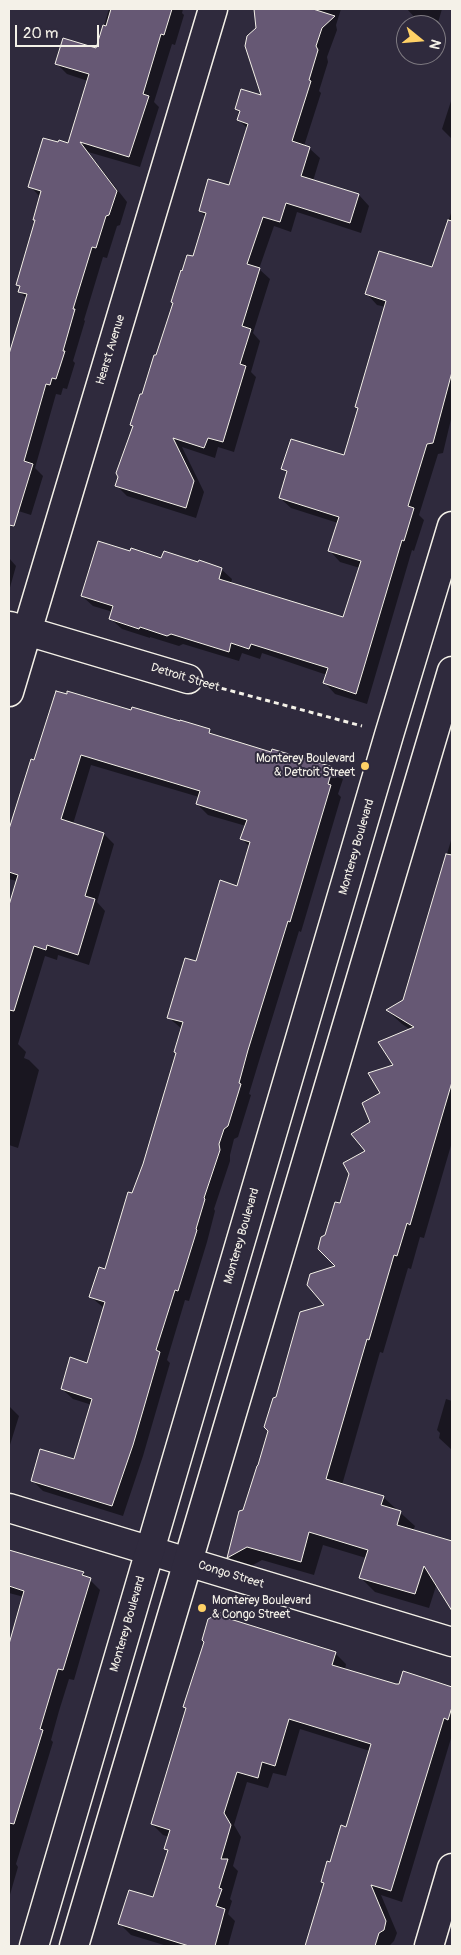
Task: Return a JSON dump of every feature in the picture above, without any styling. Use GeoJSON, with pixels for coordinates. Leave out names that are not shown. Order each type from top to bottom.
{"type":"FeatureCollection","features":[{"type":"Feature","properties":{"kind":"main road","name":"Hearst Avenue"},"geometry":{"type":"LineString","coordinates":[[9,692],[18,628],[214,9]]}},
{"type":"Feature","properties":{"kind":"main road","name":"Monterey Boulevard"},"geometry":{"type":"LineString","coordinates":[[34,1946],[452,526]]}},
{"type":"Feature","properties":{"kind":"main road","name":"Detroit Street"},"geometry":{"type":"LineString","coordinates":[[18,628],[188,679]]}},
{"type":"Feature","properties":{"kind":"main road"},"geometry":{"type":"LineString","coordinates":[[74,1946],[452,671]]}},
{"type":"Feature","properties":{"kind":"main road","name":"Congo Street"},"geometry":{"type":"LineString","coordinates":[[9,1508],[452,1642]]}},
{"type":"Feature","properties":{"kind":"main road"},"geometry":{"type":"LineString","coordinates":[[429,1946],[452,1868]]}},
{"type":"Feature","properties":{"kind":"path","name":"Detroit Street"},"geometry":{"type":"LineString","coordinates":[[188,679],[248,697],[362,726]]}},
{"type":"Feature","properties":{"kind":"building"},"geometry":{"type":"Polygon","coordinates":[[[111,9],[172,9],[164,35],[161,34],[143,94],[149,96],[129,157],[80,142],[117,191],[109,215],[106,216],[96,248],[92,247],[73,309],[75,309],[63,351],[65,351],[56,379],[52,378],[50,385],[46,384],[24,461],[33,464],[14,526],[9,525],[9,354],[27,294],[18,292],[20,286],[16,285],[35,220],[33,220],[41,191],[28,187],[43,138],[68,143],[89,74],[55,64],[63,38],[96,48],[103,25],[106,26],[111,9]]]}},
{"type":"Feature","properties":{"kind":"building"},"geometry":{"type":"Polygon","coordinates":[[[254,9],[313,9],[335,16],[322,28],[316,46],[318,50],[309,80],[311,81],[292,141],[310,147],[301,176],[359,194],[350,223],[286,203],[280,222],[263,217],[247,264],[260,268],[242,326],[251,329],[240,364],[246,366],[223,442],[208,438],[204,448],[173,438],[194,481],[186,508],[115,486],[118,477],[116,473],[133,426],[130,425],[140,394],[142,394],[173,303],[171,302],[181,270],[187,255],[193,256],[206,213],[199,211],[208,179],[229,185],[248,124],[237,120],[240,111],[235,109],[241,89],[261,95],[245,46],[247,36],[256,28],[254,9]]]}},
{"type":"Feature","properties":{"kind":"building"},"geometry":{"type":"Polygon","coordinates":[[[448,220],[452,221],[452,372],[433,443],[427,444],[408,506],[414,508],[404,541],[402,540],[356,694],[323,683],[328,668],[251,644],[249,649],[231,643],[229,652],[171,634],[167,636],[140,627],[139,629],[109,619],[113,606],[81,596],[98,541],[130,551],[131,548],[161,558],[164,551],[198,562],[199,560],[222,568],[219,579],[343,617],[361,561],[328,551],[339,517],[279,498],[287,471],[281,469],[291,439],[344,455],[358,408],[355,407],[386,301],[365,294],[379,251],[432,267],[448,220]]]}},
{"type":"Feature","properties":{"kind":"building"},"geometry":{"type":"Polygon","coordinates":[[[56,691],[67,694],[67,691],[131,710],[132,707],[180,720],[210,729],[209,733],[271,752],[272,749],[333,767],[328,784],[331,785],[290,922],[288,921],[248,1050],[239,1083],[241,1084],[228,1126],[224,1129],[219,1144],[220,1150],[204,1198],[197,1230],[178,1291],[175,1290],[156,1350],[160,1352],[133,1445],[112,1506],[31,1481],[40,1449],[74,1459],[92,1399],[61,1389],[70,1357],[87,1363],[105,1302],[89,1297],[99,1267],[105,1269],[128,1192],[132,1193],[143,1164],[176,1053],[174,1052],[183,1022],[167,1018],[185,958],[196,961],[220,880],[237,886],[250,842],[240,839],[247,820],[196,804],[200,791],[81,755],[61,819],[104,833],[85,896],[95,899],[78,955],[47,945],[46,950],[34,946],[14,1011],[9,1010],[9,905],[18,875],[9,872],[9,829],[31,759],[34,760],[56,691]]]}},
{"type":"Feature","properties":{"kind":"building"},"geometry":{"type":"Polygon","coordinates":[[[446,854],[452,855],[452,1082],[410,1225],[407,1223],[397,1256],[394,1255],[369,1340],[367,1339],[326,1479],[384,1496],[381,1505],[401,1511],[397,1525],[452,1541],[452,1611],[424,1566],[415,1594],[359,1578],[368,1550],[309,1532],[301,1562],[247,1547],[227,1558],[239,1511],[243,1510],[258,1465],[268,1431],[264,1427],[273,1398],[276,1397],[300,1312],[324,1305],[307,1285],[310,1274],[335,1266],[318,1249],[321,1237],[325,1235],[335,1202],[340,1203],[349,1174],[343,1163],[365,1151],[351,1134],[370,1122],[362,1103],[380,1093],[368,1073],[393,1065],[378,1042],[414,1027],[386,1010],[403,1000],[446,854]]]}},
{"type":"Feature","properties":{"kind":"building"},"geometry":{"type":"Polygon","coordinates":[[[9,1550],[84,1572],[82,1575],[91,1578],[63,1670],[58,1669],[40,1729],[43,1730],[14,1824],[9,1823],[9,1644],[24,1591],[9,1586],[9,1550]]]}},
{"type":"Feature","properties":{"kind":"building"},"geometry":{"type":"Polygon","coordinates":[[[222,1612],[227,1618],[336,1652],[332,1665],[396,1684],[399,1684],[403,1671],[452,1687],[452,1707],[448,1720],[444,1718],[391,1891],[371,1885],[386,1921],[384,1930],[379,1933],[375,1946],[305,1946],[324,1883],[321,1882],[327,1861],[330,1862],[341,1825],[346,1827],[371,1744],[289,1719],[275,1766],[262,1762],[258,1778],[237,1772],[224,1813],[231,1825],[221,1859],[228,1859],[219,1888],[222,1889],[216,1906],[225,1909],[215,1946],[189,1946],[118,1924],[129,1890],[153,1897],[168,1850],[164,1849],[170,1830],[151,1824],[186,1708],[183,1707],[204,1642],[202,1640],[208,1619],[222,1612]]]}},
{"type":"Feature","properties":{"kind":"place","name":"Monterey Boulevard & Detroit Street"},"geometry":{"type":"Point","coordinates":[365,766]}},
{"type":"Feature","properties":{"kind":"place","name":"Monterey Boulevard & Congo Street"},"geometry":{"type":"Point","coordinates":[202,1608]}}]}
